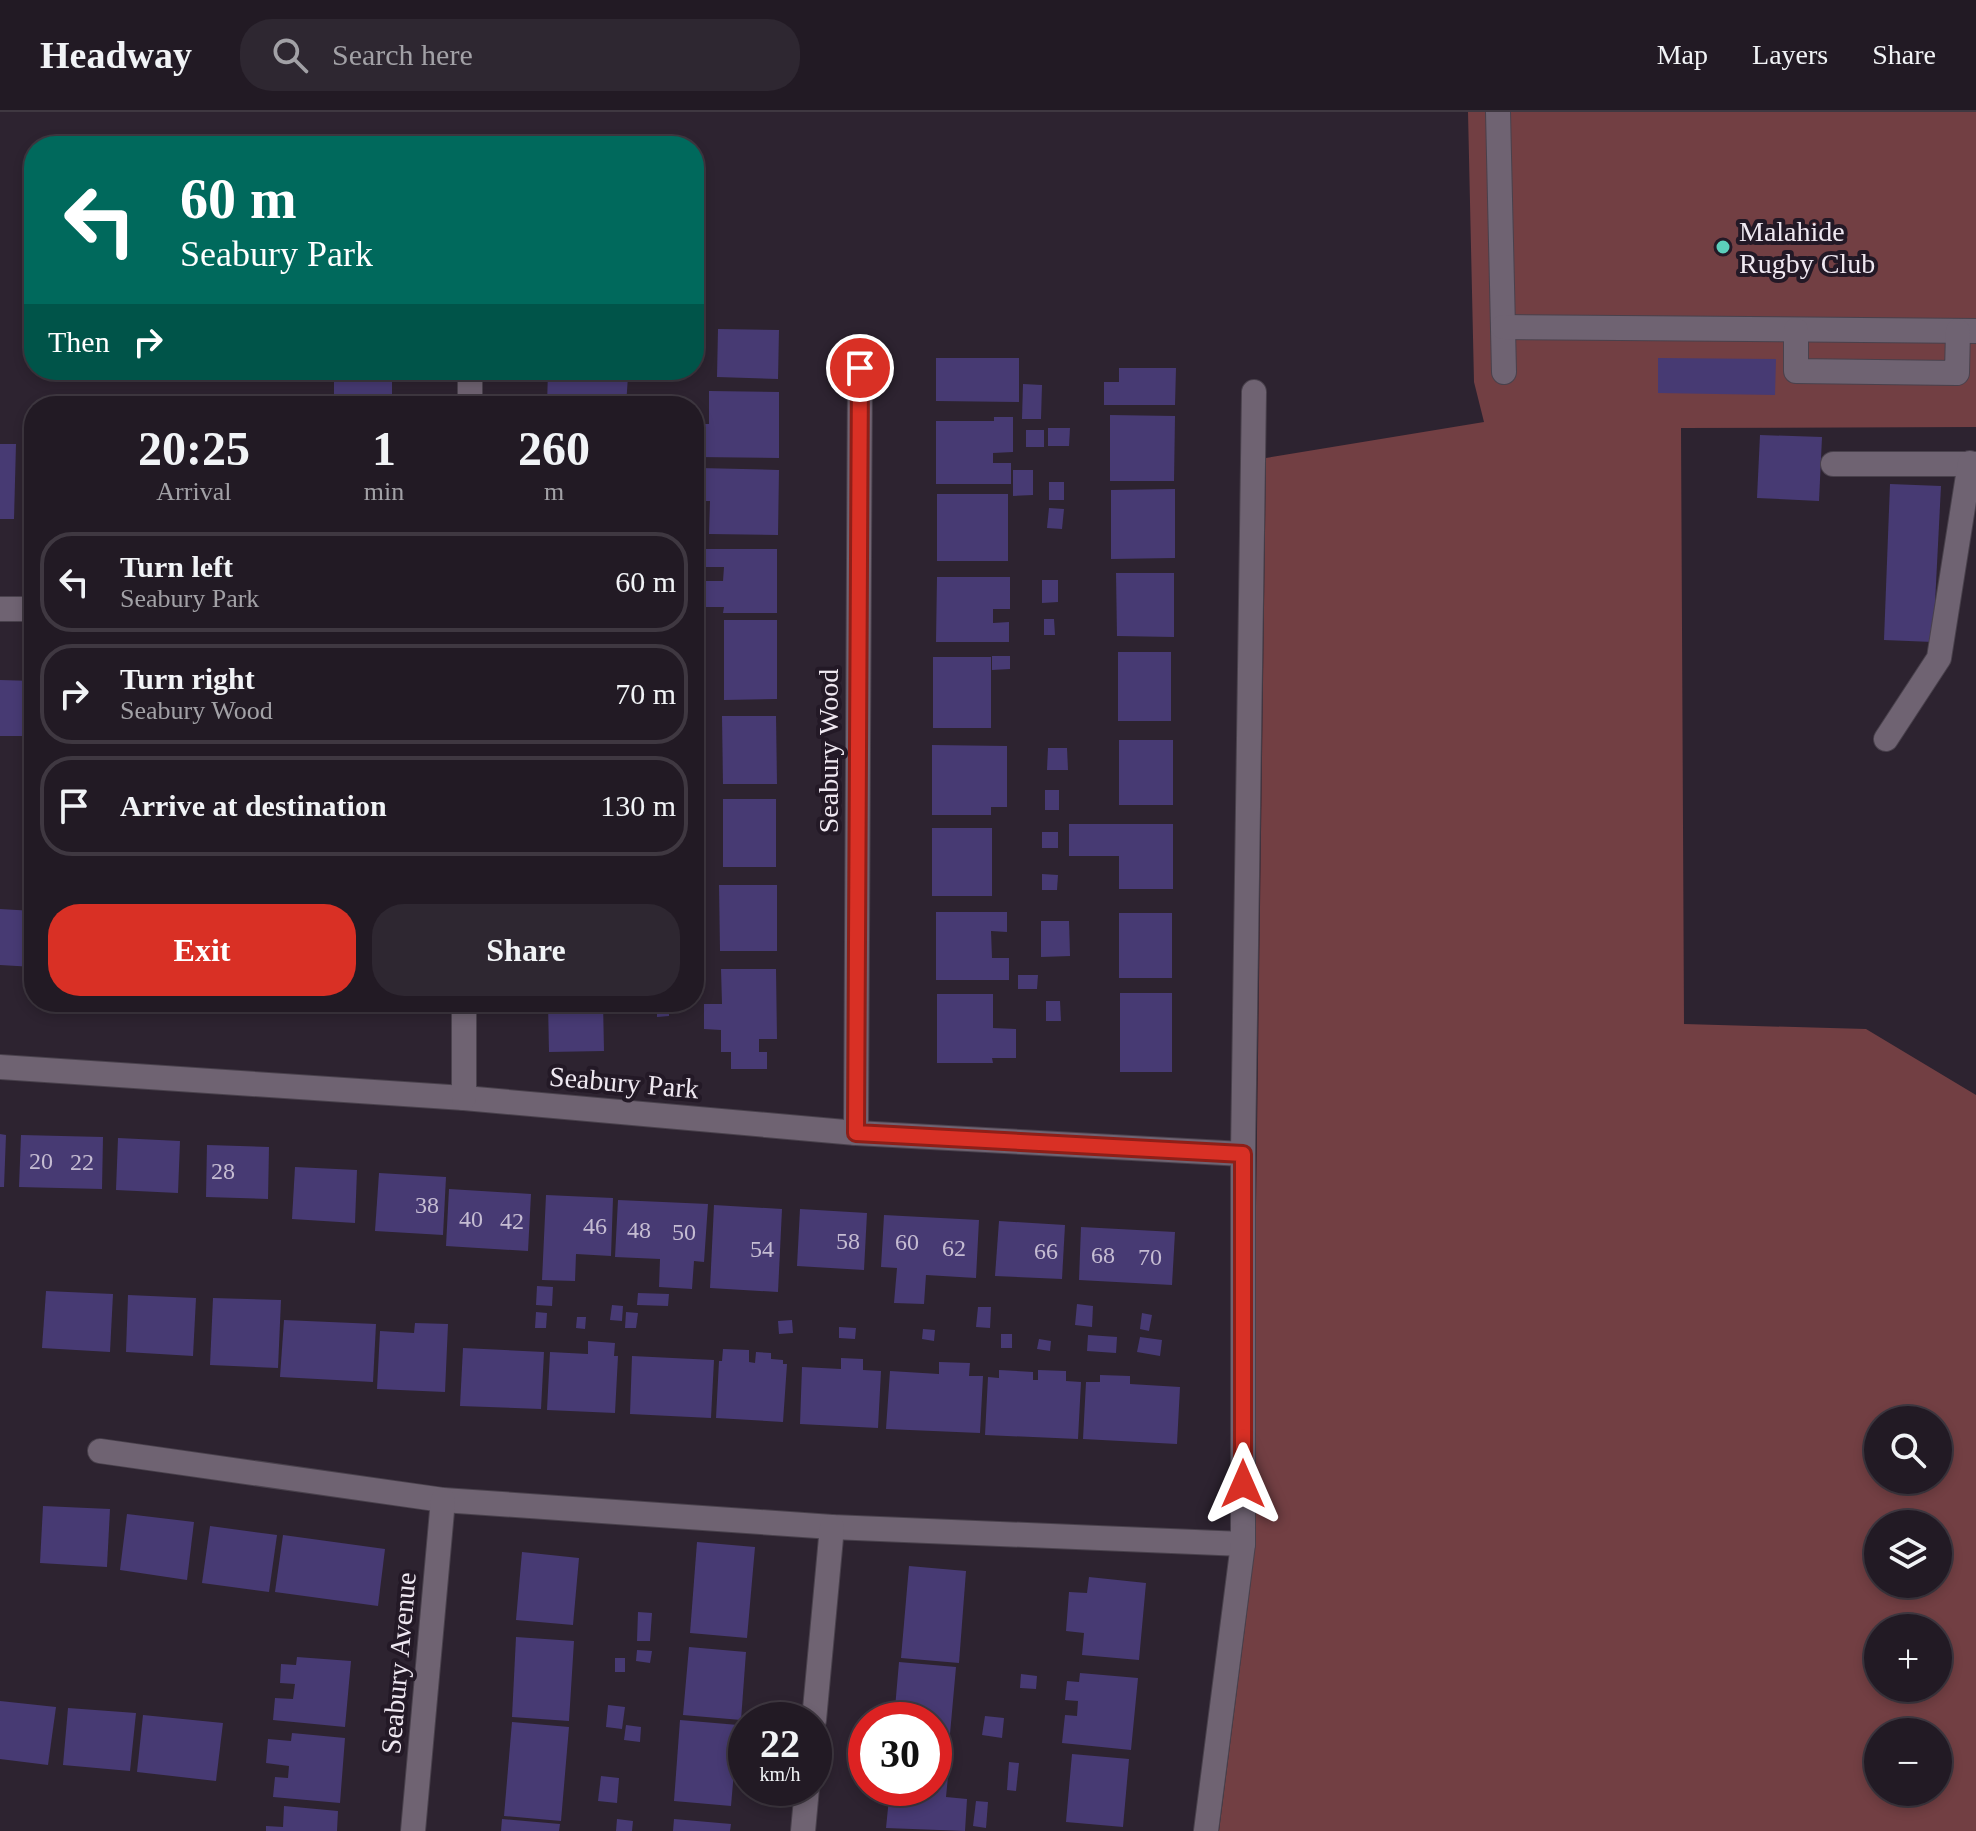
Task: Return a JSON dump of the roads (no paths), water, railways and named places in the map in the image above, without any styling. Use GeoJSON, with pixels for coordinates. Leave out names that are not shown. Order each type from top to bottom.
{"type":"FeatureCollection","features":[{"type":"Feature","properties":{"kind":"street"},"geometry":{"type":"LineString","coordinates":[[1498,112],[1504,372]]}},
{"type":"Feature","properties":{"kind":"street"},"geometry":{"type":"LineString","coordinates":[[1503,327],[1967,331],[1957,373],[1796,371],[1796,330]]}},
{"type":"Feature","properties":{"kind":"street","name":"Seabury Wood"},"geometry":{"type":"LineString","coordinates":[[856,1133],[860,368]]}},
{"type":"Feature","properties":{"kind":"street"},"geometry":{"type":"LineString","coordinates":[[1206,1831],[1243,1544],[1243,1154],[1254,392]]}},
{"type":"Feature","properties":{"kind":"street"},"geometry":{"type":"LineString","coordinates":[[1833,464],[1973,463],[1939,658],[1886,739]]}},
{"type":"Feature","properties":{"kind":"street"},"geometry":{"type":"LineString","coordinates":[[0,609],[24,609]]}},
{"type":"Feature","properties":{"kind":"street"},"geometry":{"type":"LineString","coordinates":[[464,1012],[464,1098]]}},
{"type":"Feature","properties":{"kind":"street","name":"Seabury Park"},"geometry":{"type":"LineString","coordinates":[[0,1067],[464,1098],[856,1133],[1243,1154]]}},
{"type":"Feature","properties":{"kind":"street"},"geometry":{"type":"LineString","coordinates":[[100,1451],[443,1500],[832,1527],[1243,1544]]}},
{"type":"Feature","properties":{"kind":"street","name":"Seabury Avenue"},"geometry":{"type":"LineString","coordinates":[[413,1831],[443,1500]]}},
{"type":"Feature","properties":{"kind":"street"},"geometry":{"type":"LineString","coordinates":[[816,1702],[832,1527]]}},
{"type":"Feature","properties":{"kind":"street"},"geometry":{"type":"LineString","coordinates":[[803,1831],[805,1806]]}},
{"type":"Feature","properties":{"kind":"place","name":"Malahide Rugby Club"},"geometry":{"type":"Point","coordinates":[1723,247]}}]}
